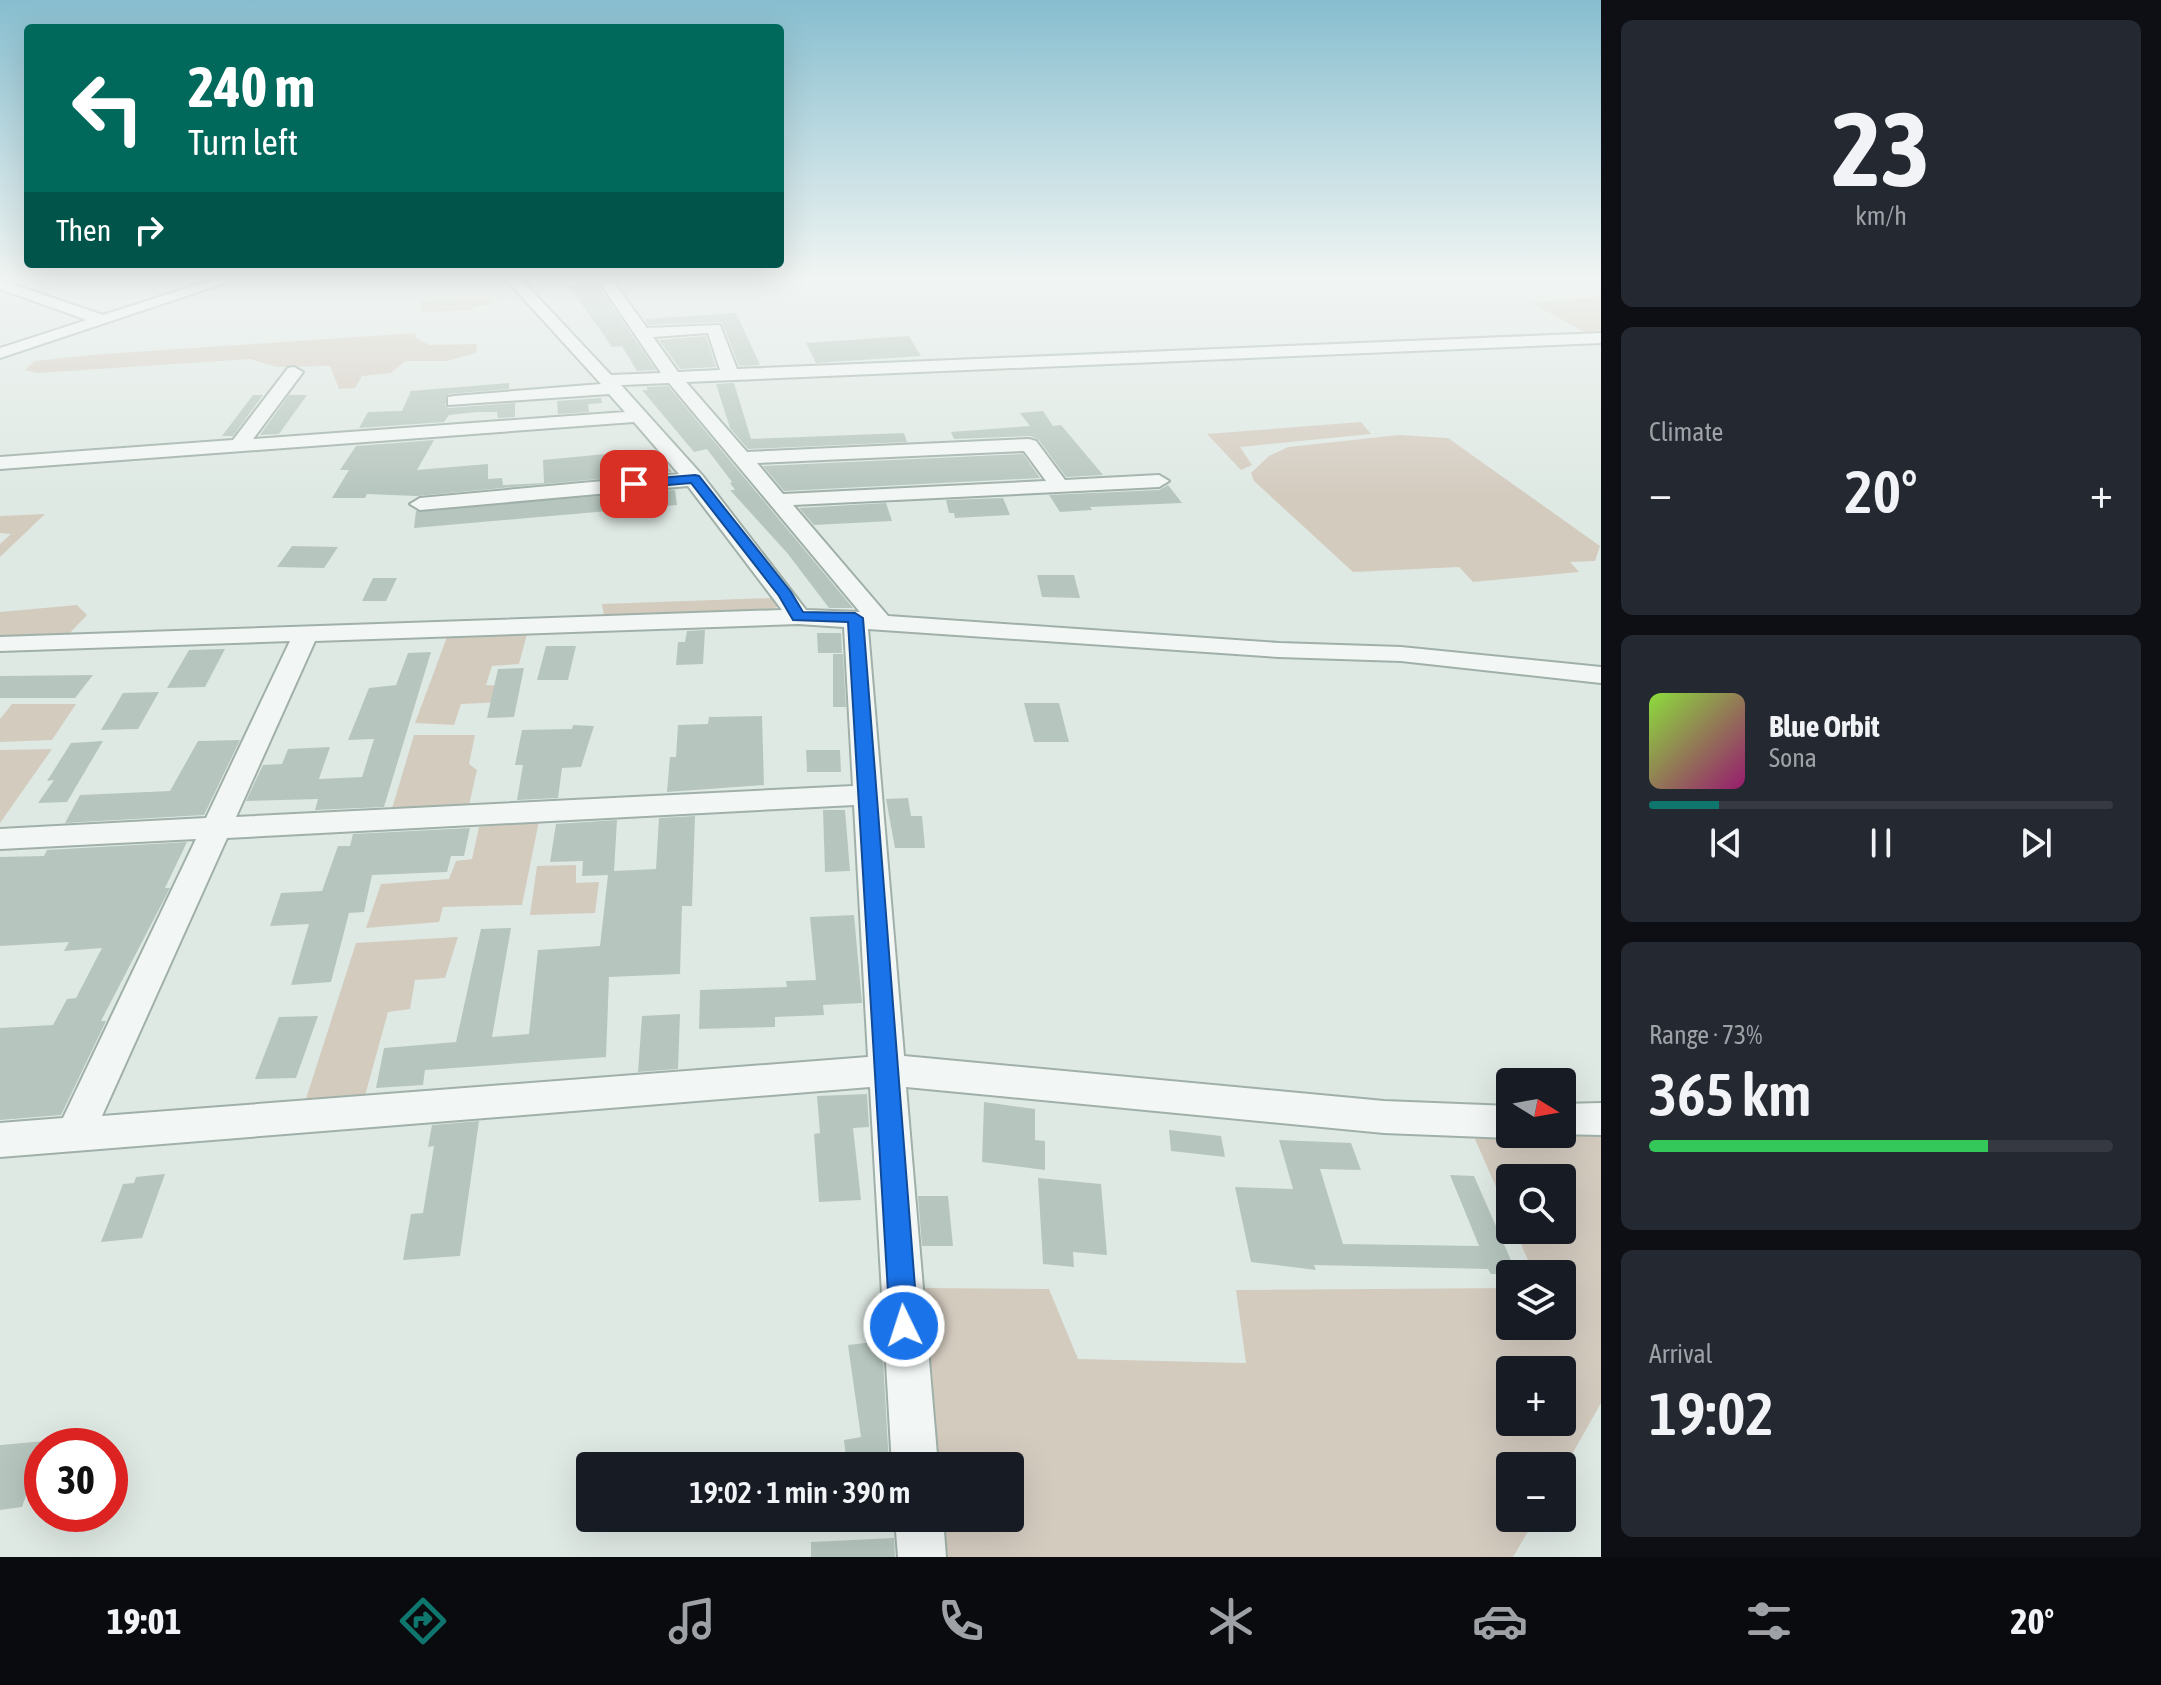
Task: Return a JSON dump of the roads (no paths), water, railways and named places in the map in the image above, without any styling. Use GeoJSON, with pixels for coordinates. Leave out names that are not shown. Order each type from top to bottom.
{"type":"FeatureCollection","features":[{"type":"Feature","properties":{"kind":"street"},"geometry":{"type":"LineString","coordinates":[[579,350],[695,479],[786,595],[798,617]]}},
{"type":"Feature","properties":{"kind":"street"},"geometry":{"type":"LineString","coordinates":[[652,350],[778,500],[867,619],[868,795],[914,1452]]}},
{"type":"Feature","properties":{"kind":"street"},"geometry":{"type":"LineString","coordinates":[[722,350],[730,373]]}},
{"type":"Feature","properties":{"kind":"street"},"geometry":{"type":"LineString","coordinates":[[454,401],[730,373],[1311,350]]}},
{"type":"Feature","properties":{"kind":"street"},"geometry":{"type":"LineString","coordinates":[[238,446],[294,372]]}},
{"type":"Feature","properties":{"kind":"street"},"geometry":{"type":"LineString","coordinates":[[0,463],[641,416]]}},
{"type":"Feature","properties":{"kind":"street"},"geometry":{"type":"LineString","coordinates":[[744,458],[1029,445],[1060,486]]}},
{"type":"Feature","properties":{"kind":"street"},"geometry":{"type":"LineString","coordinates":[[420,504],[695,479]]}},
{"type":"Feature","properties":{"kind":"street"},"geometry":{"type":"LineString","coordinates":[[778,500],[1159,481]]}},
{"type":"Feature","properties":{"kind":"street"},"geometry":{"type":"LineString","coordinates":[[0,644],[798,617],[867,619],[1279,650],[1401,654],[1601,675]]}},
{"type":"Feature","properties":{"kind":"street"},"geometry":{"type":"LineString","coordinates":[[75,1133],[307,632]]}},
{"type":"Feature","properties":{"kind":"street"},"geometry":{"type":"LineString","coordinates":[[0,839],[868,795]]}},
{"type":"Feature","properties":{"kind":"street"},"geometry":{"type":"LineString","coordinates":[[0,1140],[889,1070],[1384,1117],[1496,1121]]}},
{"type":"Feature","properties":{"kind":"street"},"geometry":{"type":"LineString","coordinates":[[1576,1120],[1601,1119]]}},
{"type":"Feature","properties":{"kind":"street"},"geometry":{"type":"LineString","coordinates":[[920,1532],[922,1557]]}}]}
